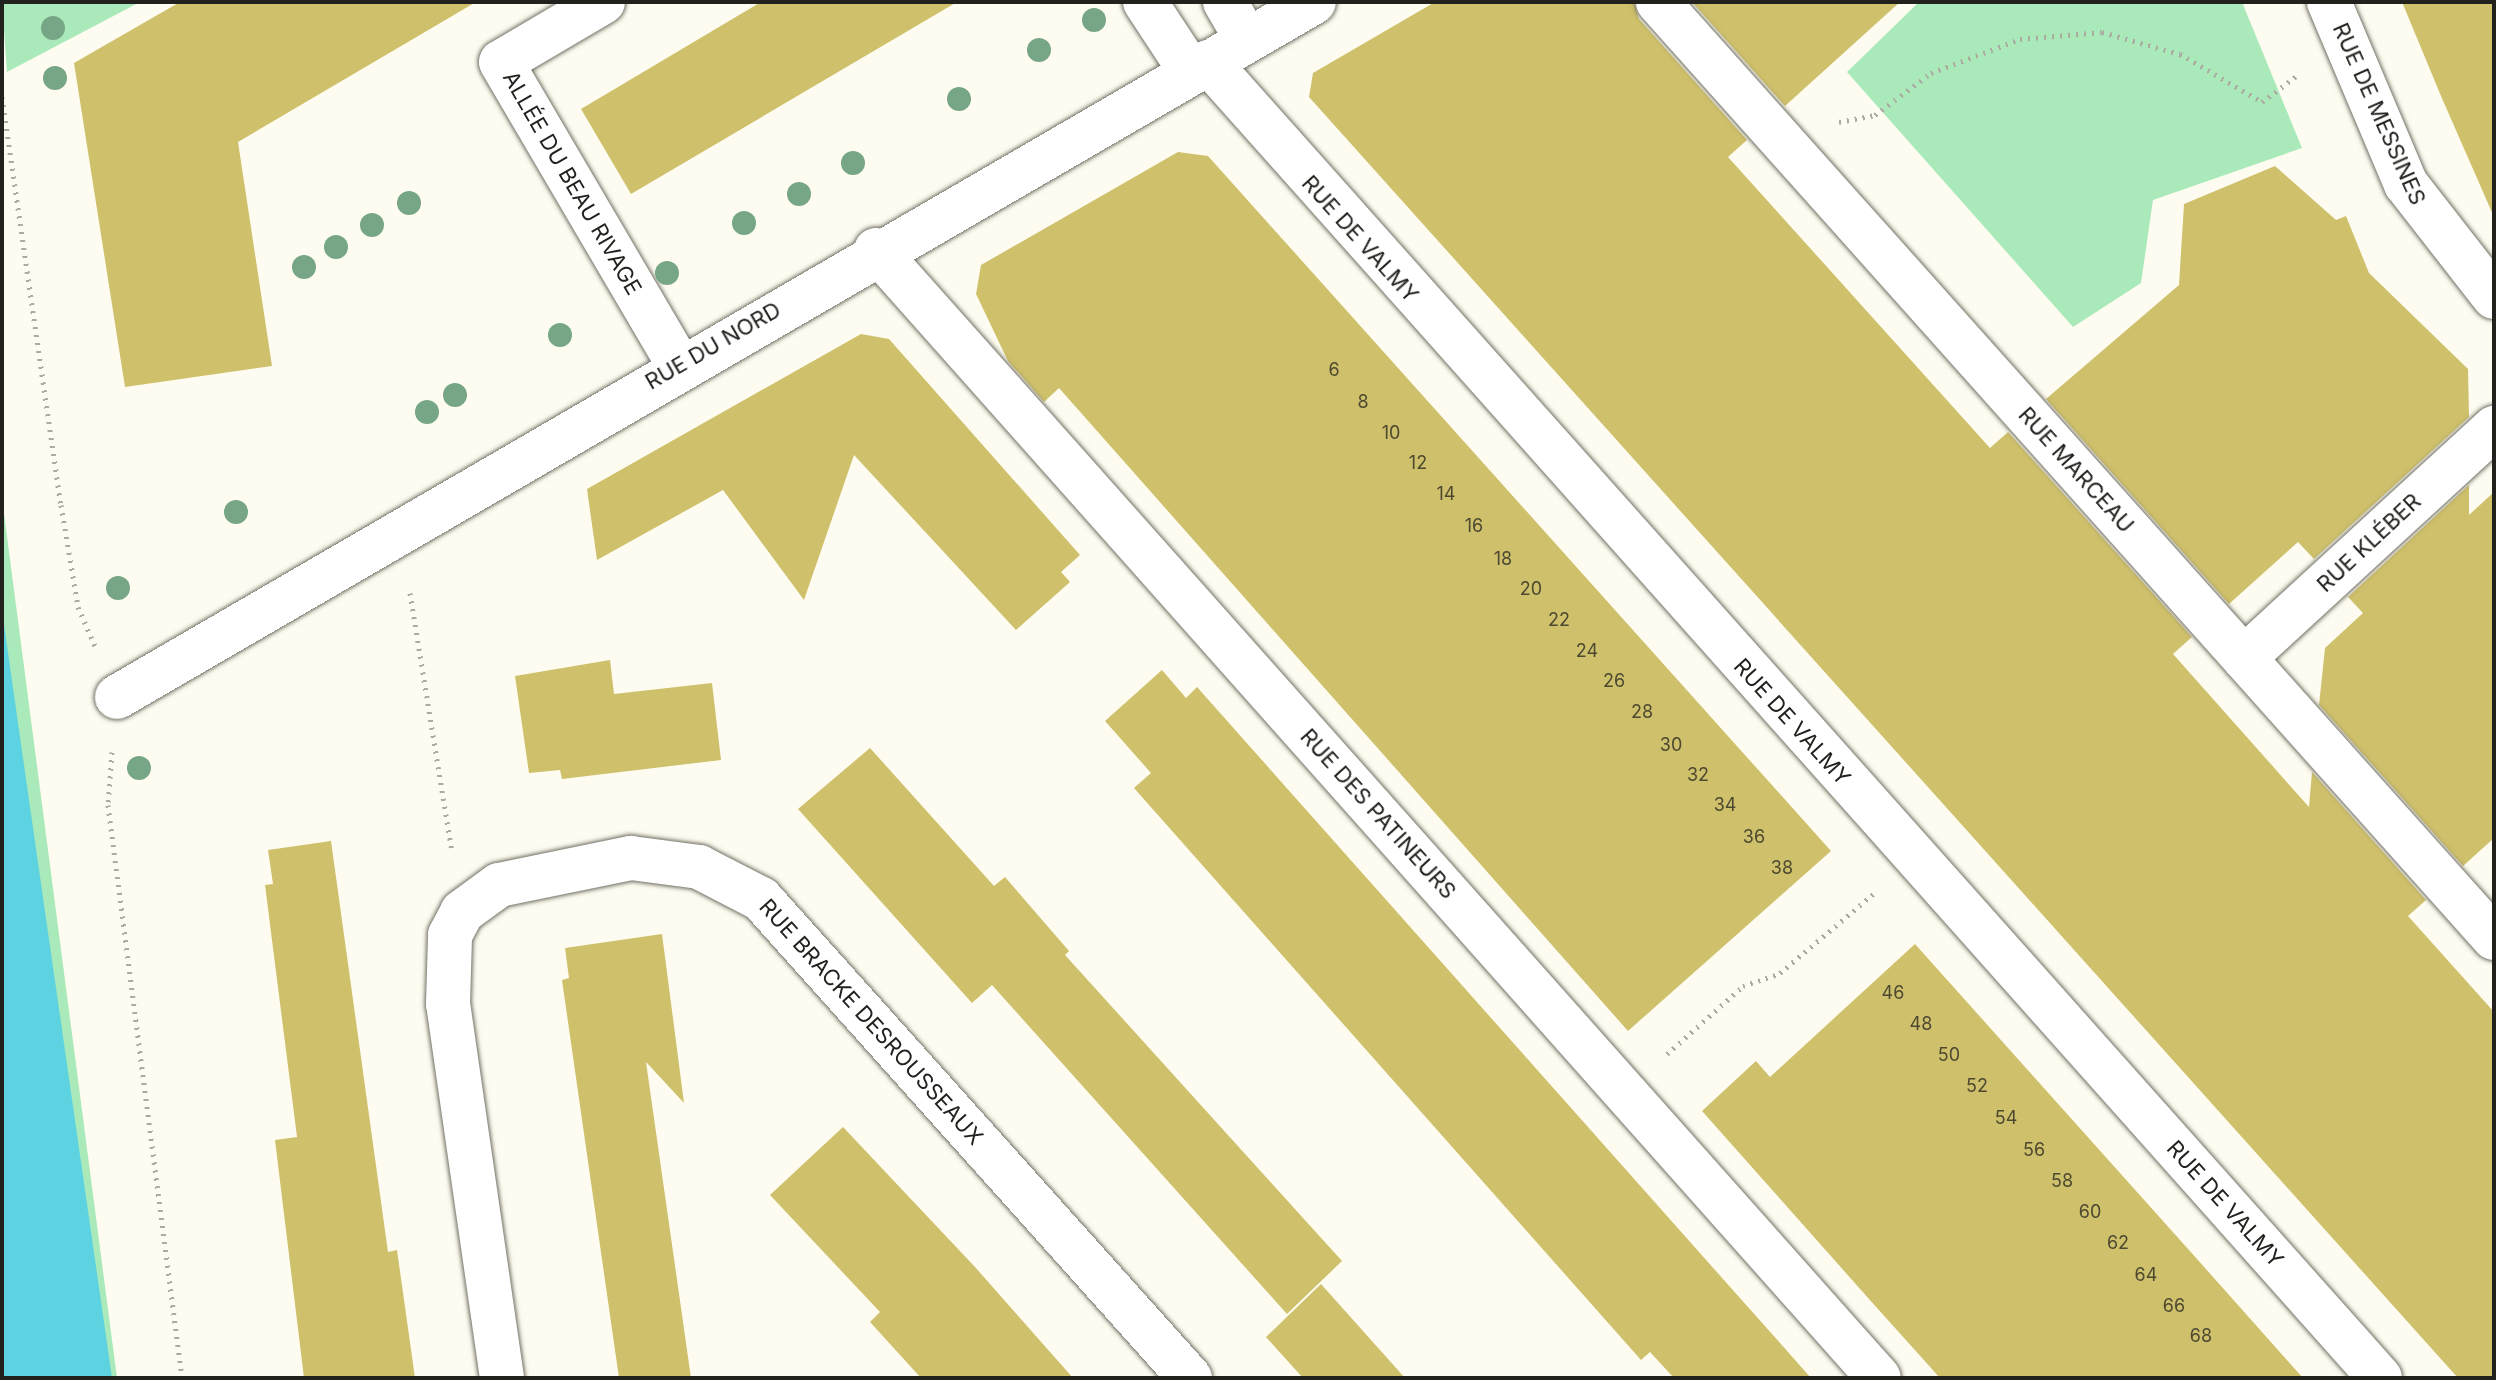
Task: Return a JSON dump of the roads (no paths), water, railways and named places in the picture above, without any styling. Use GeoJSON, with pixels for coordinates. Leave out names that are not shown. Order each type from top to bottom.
{"type":"FeatureCollection","features":[{"type":"Feature","properties":{"kind":"street","name":"ALLÉE DU BEAU RIVAGE"},"geometry":{"type":"LineString","coordinates":[[603,2],[501,62],[679,366]]}},
{"type":"Feature","properties":{"kind":"street","name":"RUE DE VALMY"},"geometry":{"type":"LineString","coordinates":[[1145,2],[1199,67],[2380,1378]]}},
{"type":"Feature","properties":{"kind":"street"},"geometry":{"type":"LineString","coordinates":[[1225,2],[1247,40]]}},
{"type":"Feature","properties":{"kind":"street","name":"RUE DU NORD"},"geometry":{"type":"LineString","coordinates":[[117,697],[876,250],[1314,2]]}},
{"type":"Feature","properties":{"kind":"street","name":"RUE MARCEAU"},"geometry":{"type":"LineString","coordinates":[[1658,2],[2494,938]]}},
{"type":"Feature","properties":{"kind":"street","name":"RUE DE MESSINES"},"geometry":{"type":"LineString","coordinates":[[2337,21],[2406,184],[2494,297]]}},
{"type":"Feature","properties":{"kind":"street","name":"RUE DES PATINEURS"},"geometry":{"type":"LineString","coordinates":[[876,250],[1879,1378]]}},
{"type":"Feature","properties":{"kind":"street","name":"RUE KLÉBER"},"geometry":{"type":"LineString","coordinates":[[2244,658],[2494,428]]}},
{"type":"Feature","properties":{"kind":"street","name":"RUE BRACKE DESROUSSEAUX"},"geometry":{"type":"LineString","coordinates":[[502,1378],[448,1004],[445,964],[462,912],[499,885],[631,858],[699,867],[738,883],[789,928],[1190,1378]]}},
{"type":"Feature","properties":{"kind":"water"},"geometry":{"type":"Polygon","coordinates":[[[2,610],[23,758],[112,1378],[2,1378],[2,610]]]}}]}
